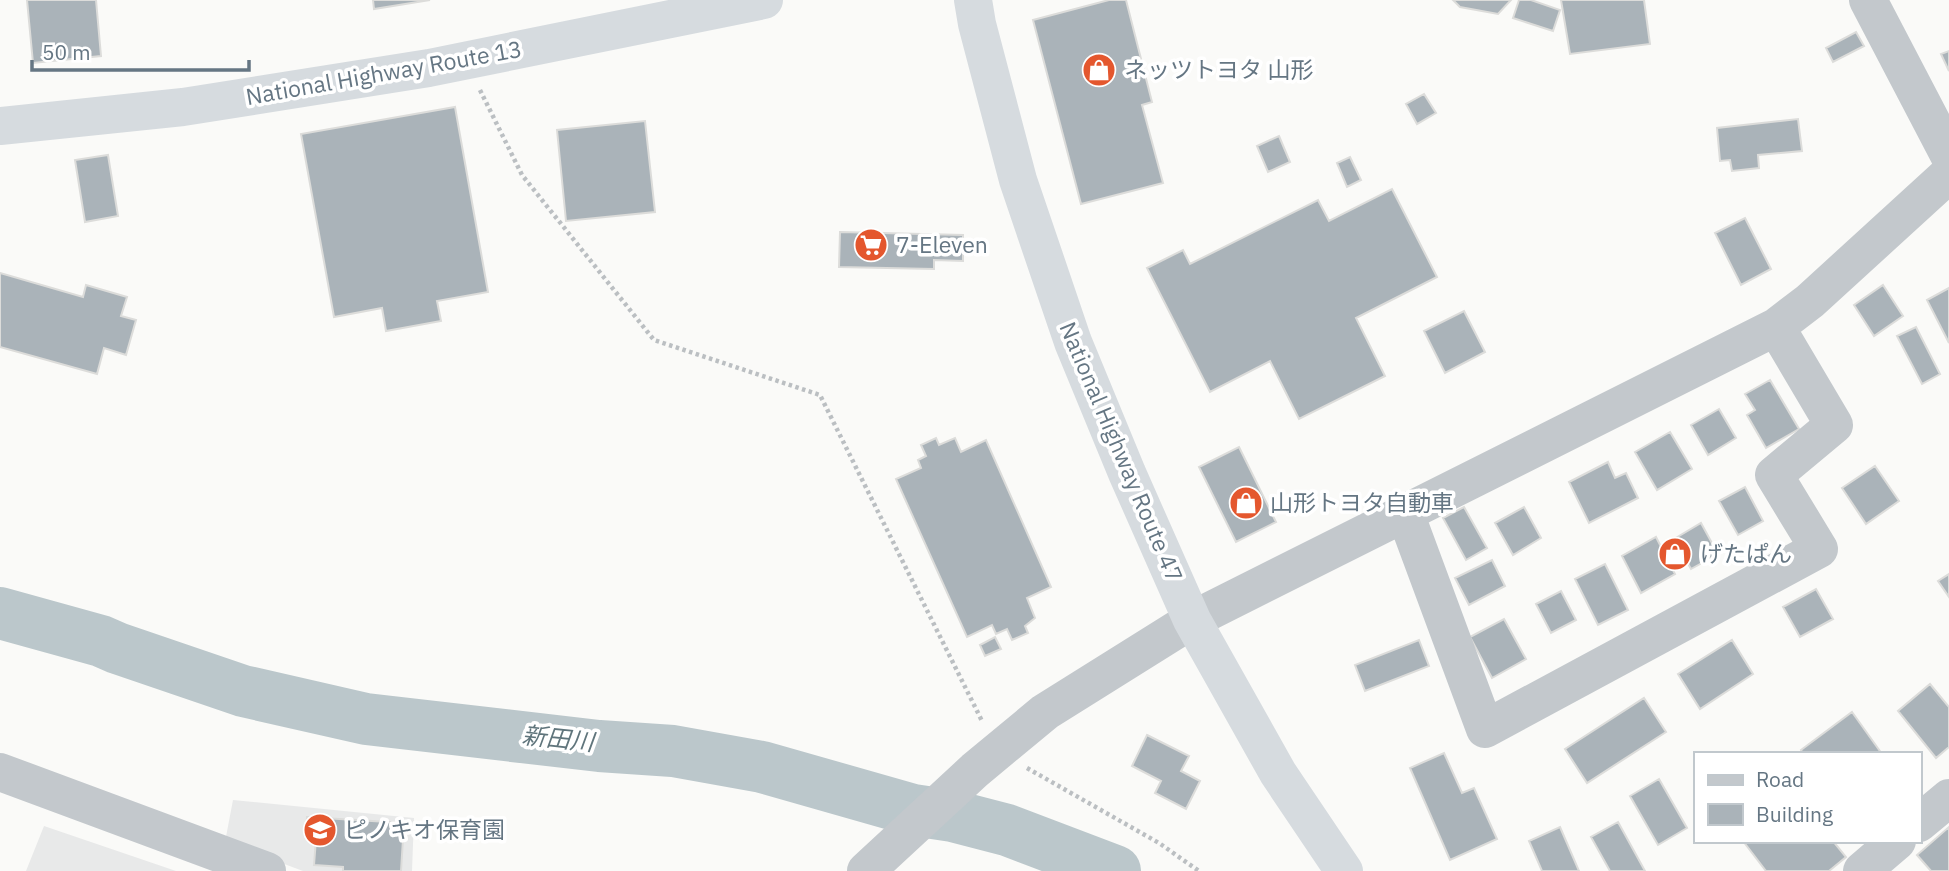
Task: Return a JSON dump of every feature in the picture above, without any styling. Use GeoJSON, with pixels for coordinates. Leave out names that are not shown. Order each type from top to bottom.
{"type":"FeatureCollection","features":[{"type":"Feature","properties":{"kind":"highway","name":"National Highway Route 13"},"geometry":{"type":"LineString","coordinates":[[0,125],[183,107],[429,68],[764,0]]}},
{"type":"Feature","properties":{"kind":"highway","name":"National Highway Route 47"},"geometry":{"type":"LineString","coordinates":[[973,0],[1018,180],[1073,342],[1127,473],[1192,620],[1278,773],[1344,871]]}},
{"type":"Feature","properties":{"kind":"street"},"geometry":{"type":"LineString","coordinates":[[1868,0],[1949,155]]}},
{"type":"Feature","properties":{"kind":"street"},"geometry":{"type":"LineString","coordinates":[[870,868],[986,760],[1045,712],[1192,620],[1776,327],[1810,301],[1949,174]]}},
{"type":"Feature","properties":{"kind":"street"},"geometry":{"type":"LineString","coordinates":[[1405,513],[1485,729],[1819,550],[1774,475],[1834,425],[1776,327]]}},
{"type":"Feature","properties":{"kind":"street"},"geometry":{"type":"LineString","coordinates":[[0,772],[267,871]]}},
{"type":"Feature","properties":{"kind":"street"},"geometry":{"type":"LineString","coordinates":[[1921,821],[1949,798]]}},
{"type":"Feature","properties":{"kind":"street"},"geometry":{"type":"LineString","coordinates":[[1862,871],[1895,843]]}},
{"type":"Feature","properties":{"kind":"path"},"geometry":{"type":"LineString","coordinates":[[466,61],[522,175],[654,340],[820,395],[986,760],[1159,843],[1199,871]]}},
{"type":"Feature","properties":{"kind":"shaded area","name":"ピノキオ保育園"},"geometry":{"type":"Polygon","coordinates":[[[233,800],[414,818],[412,871],[303,871],[225,842],[233,800]]]}},
{"type":"Feature","properties":{"kind":"shaded area"},"geometry":{"type":"Polygon","coordinates":[[[44,826],[176,871],[26,871],[44,826]]]}},
{"type":"Feature","properties":{"kind":"building"},"geometry":{"type":"Polygon","coordinates":[[[27,0],[96,0],[101,56],[33,63],[27,0]]]}},
{"type":"Feature","properties":{"kind":"building"},"geometry":{"type":"Polygon","coordinates":[[[373,0],[430,0],[374,9],[373,0]]]}},
{"type":"Feature","properties":{"kind":"building"},"geometry":{"type":"Polygon","coordinates":[[[1109,0],[1126,0],[1152,102],[1142,105],[1163,183],[1081,204],[1033,20],[1109,0]]]}},
{"type":"Feature","properties":{"kind":"building"},"geometry":{"type":"Polygon","coordinates":[[[1453,0],[1511,0],[1498,14],[1460,7],[1453,0]]]}},
{"type":"Feature","properties":{"kind":"building"},"geometry":{"type":"Polygon","coordinates":[[[1519,0],[1531,0],[1560,10],[1553,31],[1513,18],[1519,0]]]}},
{"type":"Feature","properties":{"kind":"building"},"geometry":{"type":"Polygon","coordinates":[[[1561,0],[1644,0],[1650,44],[1570,54],[1561,0]]]}},
{"type":"Feature","properties":{"kind":"building"},"geometry":{"type":"Polygon","coordinates":[[[1856,32],[1864,46],[1833,62],[1826,48],[1856,32]]]}},
{"type":"Feature","properties":{"kind":"building"},"geometry":{"type":"Polygon","coordinates":[[[1949,51],[1949,71],[1941,54],[1949,51]]]}},
{"type":"Feature","properties":{"kind":"building"},"geometry":{"type":"Polygon","coordinates":[[[1424,94],[1436,113],[1417,124],[1406,104],[1424,94]]]}},
{"type":"Feature","properties":{"kind":"building"},"geometry":{"type":"Polygon","coordinates":[[[455,107],[488,292],[437,301],[441,321],[386,331],[382,308],[334,317],[301,134],[455,107]]]}},
{"type":"Feature","properties":{"kind":"building"},"geometry":{"type":"Polygon","coordinates":[[[1798,119],[1802,151],[1758,155],[1759,168],[1732,171],[1730,160],[1720,161],[1717,128],[1798,119]]]}},
{"type":"Feature","properties":{"kind":"building"},"geometry":{"type":"Polygon","coordinates":[[[645,121],[655,212],[566,221],[557,130],[645,121]]]}},
{"type":"Feature","properties":{"kind":"building"},"geometry":{"type":"Polygon","coordinates":[[[1279,136],[1290,162],[1268,172],[1257,146],[1279,136]]]}},
{"type":"Feature","properties":{"kind":"building"},"geometry":{"type":"Polygon","coordinates":[[[108,155],[118,216],[85,222],[75,160],[108,155]]]}},
{"type":"Feature","properties":{"kind":"building"},"geometry":{"type":"Polygon","coordinates":[[[1350,157],[1361,180],[1347,187],[1337,163],[1350,157]]]}},
{"type":"Feature","properties":{"kind":"building"},"geometry":{"type":"Polygon","coordinates":[[[1392,189],[1437,277],[1356,318],[1385,376],[1299,419],[1270,361],[1210,392],[1147,268],[1183,250],[1190,264],[1318,200],[1329,221],[1392,189]]]}},
{"type":"Feature","properties":{"kind":"building"},"geometry":{"type":"Polygon","coordinates":[[[1745,218],[1771,269],[1741,285],[1715,233],[1745,218]]]}},
{"type":"Feature","properties":{"kind":"building"},"geometry":{"type":"Polygon","coordinates":[[[840,232],[963,235],[963,261],[934,260],[934,269],[839,267],[840,232]]]}},
{"type":"Feature","properties":{"kind":"building"},"geometry":{"type":"Polygon","coordinates":[[[0,273],[83,297],[86,285],[127,297],[121,316],[136,320],[126,355],[104,348],[97,374],[0,347],[0,273]]]}},
{"type":"Feature","properties":{"kind":"building"},"geometry":{"type":"Polygon","coordinates":[[[1883,285],[1903,316],[1874,336],[1854,305],[1883,285]]]}},
{"type":"Feature","properties":{"kind":"building"},"geometry":{"type":"Polygon","coordinates":[[[1949,288],[1949,343],[1927,300],[1949,288]]]}},
{"type":"Feature","properties":{"kind":"building"},"geometry":{"type":"Polygon","coordinates":[[[1464,311],[1485,352],[1445,373],[1424,331],[1464,311]]]}},
{"type":"Feature","properties":{"kind":"building"},"geometry":{"type":"Polygon","coordinates":[[[1916,327],[1940,374],[1922,384],[1897,336],[1916,327]]]}},
{"type":"Feature","properties":{"kind":"building"},"geometry":{"type":"Polygon","coordinates":[[[1770,380],[1799,429],[1766,448],[1747,415],[1755,410],[1745,394],[1770,380]]]}},
{"type":"Feature","properties":{"kind":"building"},"geometry":{"type":"Polygon","coordinates":[[[1719,409],[1736,438],[1708,455],[1691,425],[1719,409]]]}},
{"type":"Feature","properties":{"kind":"building"},"geometry":{"type":"Polygon","coordinates":[[[1670,432],[1692,469],[1657,490],[1635,452],[1670,432]]]}},
{"type":"Feature","properties":{"kind":"building"},"geometry":{"type":"Polygon","coordinates":[[[936,438],[939,445],[955,438],[961,452],[986,440],[1051,587],[1027,598],[1035,618],[1025,626],[1028,633],[1012,640],[1007,629],[996,634],[992,625],[967,637],[896,479],[921,468],[918,460],[926,456],[921,445],[936,438]]]}},
{"type":"Feature","properties":{"kind":"building"},"geometry":{"type":"Polygon","coordinates":[[[1239,447],[1276,522],[1236,542],[1199,467],[1239,447]]]}},
{"type":"Feature","properties":{"kind":"building"},"geometry":{"type":"Polygon","coordinates":[[[1608,462],[1615,478],[1626,473],[1638,498],[1589,523],[1569,482],[1608,462]]]}},
{"type":"Feature","properties":{"kind":"building"},"geometry":{"type":"Polygon","coordinates":[[[1875,466],[1899,501],[1866,524],[1842,488],[1875,466]]]}},
{"type":"Feature","properties":{"kind":"building"},"geometry":{"type":"Polygon","coordinates":[[[1745,487],[1763,521],[1738,535],[1719,501],[1745,487]]]}},
{"type":"Feature","properties":{"kind":"building"},"geometry":{"type":"Polygon","coordinates":[[[1464,507],[1487,548],[1466,560],[1443,518],[1464,507]]]}},
{"type":"Feature","properties":{"kind":"building"},"geometry":{"type":"Polygon","coordinates":[[[1524,507],[1541,538],[1513,555],[1495,523],[1524,507]]]}},
{"type":"Feature","properties":{"kind":"building"},"geometry":{"type":"Polygon","coordinates":[[[1701,523],[1718,554],[1691,569],[1674,539],[1701,523]]]}},
{"type":"Feature","properties":{"kind":"building"},"geometry":{"type":"Polygon","coordinates":[[[1656,537],[1675,574],[1641,593],[1622,556],[1656,537]]]}},
{"type":"Feature","properties":{"kind":"building"},"geometry":{"type":"Polygon","coordinates":[[[1492,560],[1505,586],[1469,605],[1455,578],[1492,560]]]}},
{"type":"Feature","properties":{"kind":"building"},"geometry":{"type":"Polygon","coordinates":[[[1605,564],[1628,610],[1598,625],[1575,579],[1605,564]]]}},
{"type":"Feature","properties":{"kind":"building"},"geometry":{"type":"Polygon","coordinates":[[[1949,574],[1949,597],[1938,581],[1949,574]]]}},
{"type":"Feature","properties":{"kind":"building"},"geometry":{"type":"Polygon","coordinates":[[[1816,589],[1833,619],[1800,637],[1783,607],[1816,589]]]}},
{"type":"Feature","properties":{"kind":"building"},"geometry":{"type":"Polygon","coordinates":[[[1561,591],[1576,620],[1551,633],[1536,604],[1561,591]]]}},
{"type":"Feature","properties":{"kind":"building"},"geometry":{"type":"Polygon","coordinates":[[[1504,619],[1526,659],[1492,678],[1470,637],[1504,619]]]}},
{"type":"Feature","properties":{"kind":"building"},"geometry":{"type":"Polygon","coordinates":[[[995,637],[1001,649],[985,656],[980,645],[995,637]]]}},
{"type":"Feature","properties":{"kind":"building"},"geometry":{"type":"Polygon","coordinates":[[[1419,640],[1429,666],[1365,691],[1355,665],[1419,640]]]}},
{"type":"Feature","properties":{"kind":"building"},"geometry":{"type":"Polygon","coordinates":[[[1732,640],[1753,674],[1700,709],[1678,674],[1732,640]]]}},
{"type":"Feature","properties":{"kind":"building"},"geometry":{"type":"Polygon","coordinates":[[[1930,684],[1949,707],[1949,747],[1936,758],[1898,711],[1930,684]]]}},
{"type":"Feature","properties":{"kind":"building"},"geometry":{"type":"Polygon","coordinates":[[[1644,698],[1666,732],[1587,783],[1565,749],[1644,698]]]}},
{"type":"Feature","properties":{"kind":"building"},"geometry":{"type":"Polygon","coordinates":[[[1852,712],[1881,752],[1802,752],[1801,750],[1852,712]]]}},
{"type":"Feature","properties":{"kind":"building"},"geometry":{"type":"Polygon","coordinates":[[[1147,735],[1189,756],[1181,771],[1200,781],[1186,809],[1155,793],[1161,781],[1132,766],[1147,735]]]}},
{"type":"Feature","properties":{"kind":"building"},"geometry":{"type":"Polygon","coordinates":[[[1444,753],[1462,793],[1474,788],[1497,839],[1450,860],[1410,768],[1444,753]]]}},
{"type":"Feature","properties":{"kind":"building"},"geometry":{"type":"Polygon","coordinates":[[[1659,779],[1687,828],[1658,845],[1630,796],[1659,779]]]}},
{"type":"Feature","properties":{"kind":"building"},"geometry":{"type":"Polygon","coordinates":[[[307,817],[404,823],[401,871],[343,871],[343,867],[314,865],[316,839],[306,838],[307,817]]]}},
{"type":"Feature","properties":{"kind":"building"},"geometry":{"type":"Polygon","coordinates":[[[1618,822],[1645,871],[1610,871],[1591,837],[1618,822]]]}},
{"type":"Feature","properties":{"kind":"building"},"geometry":{"type":"Polygon","coordinates":[[[1560,827],[1579,871],[1542,871],[1529,841],[1560,827]]]}},
{"type":"Feature","properties":{"kind":"building"},"geometry":{"type":"Polygon","coordinates":[[[1949,827],[1949,871],[1931,871],[1917,855],[1949,827]]]}},
{"type":"Feature","properties":{"kind":"building"},"geometry":{"type":"Polygon","coordinates":[[[1745,843],[1835,843],[1846,857],[1829,871],[1766,871],[1745,843]]]}},
{"type":"Feature","properties":{"kind":"waterway","name":"新田川"},"geometry":{"type":"LineString","coordinates":[[0,613],[101,641],[243,691],[366,719],[599,746],[673,751],[762,767],[913,810],[953,816],[1007,830],[1115,871]]}},
{"type":"Feature","properties":{"kind":"place","name":"ネッツトヨタ 山形"},"geometry":{"type":"Point","coordinates":[1099,70]}},
{"type":"Feature","properties":{"kind":"place","name":"7-Eleven"},"geometry":{"type":"Point","coordinates":[871,245]}},
{"type":"Feature","properties":{"kind":"place","name":"山形トヨタ自動車"},"geometry":{"type":"Point","coordinates":[1246,503]}},
{"type":"Feature","properties":{"kind":"place","name":"げたぱん"},"geometry":{"type":"Point","coordinates":[1675,554]}},
{"type":"Feature","properties":{"kind":"place","name":"ピノキオ保育園"},"geometry":{"type":"Point","coordinates":[320,830]}}]}
